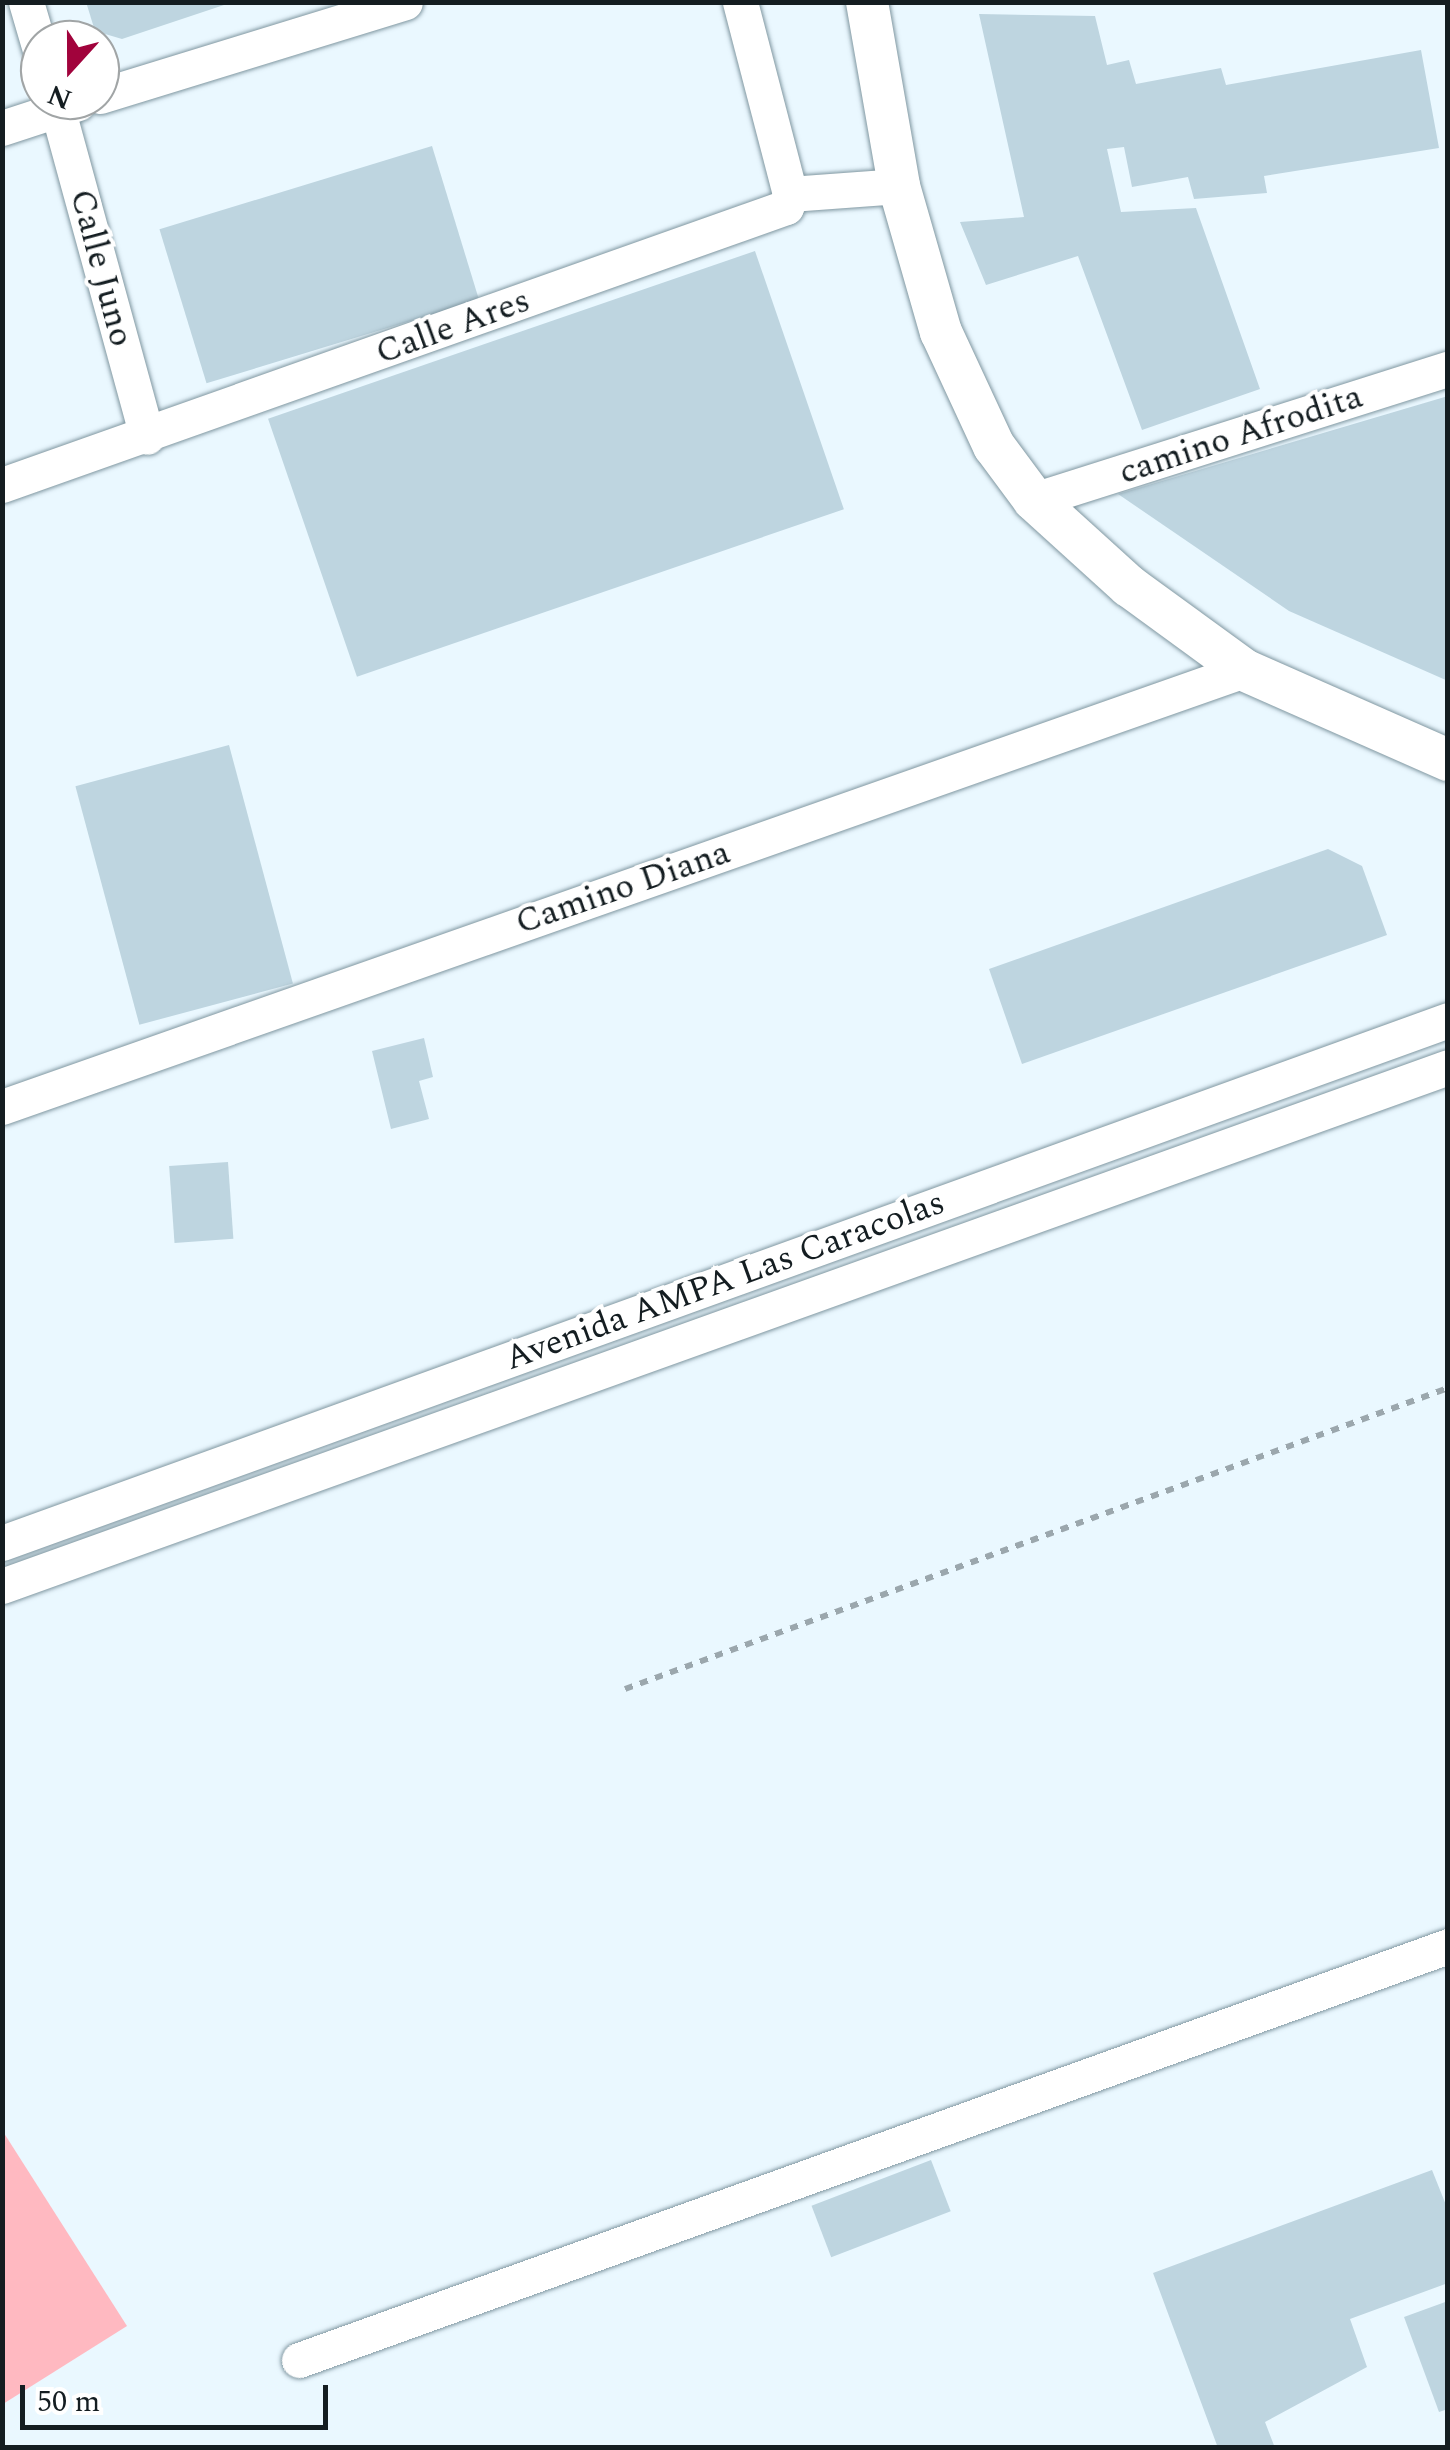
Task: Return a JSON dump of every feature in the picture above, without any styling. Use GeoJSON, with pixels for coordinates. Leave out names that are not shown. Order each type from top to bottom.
{"type":"FeatureCollection","features":[{"type":"Feature","properties":{"kind":"street"},"geometry":{"type":"LineString","coordinates":[[120,90],[405,2]]}},
{"type":"Feature","properties":{"kind":"street"},"geometry":{"type":"LineString","coordinates":[[740,2],[790,194]]}},
{"type":"Feature","properties":{"kind":"street"},"geometry":{"type":"LineString","coordinates":[[868,2],[898,186],[940,332],[994,446],[1034,500],[1128,586],[1244,670],[1448,760]]}},
{"type":"Feature","properties":{"kind":"street","name":"Calle Juno"},"geometry":{"type":"LineString","coordinates":[[71,120],[147,437]]}},
{"type":"Feature","properties":{"kind":"street","name":"Calle Ares"},"geometry":{"type":"LineString","coordinates":[[2,485],[147,437],[786,207],[790,194],[898,186]]}},
{"type":"Feature","properties":{"kind":"street","name":"camino Afrodita"},"geometry":{"type":"LineString","coordinates":[[1034,500],[1448,369]]}},
{"type":"Feature","properties":{"kind":"street","name":"Camino Diana"},"geometry":{"type":"LineString","coordinates":[[2,1107],[1244,670]]}},
{"type":"Feature","properties":{"kind":"street","name":"Avenida AMPA Las Caracolas"},"geometry":{"type":"LineString","coordinates":[[2,1544],[1448,1020]]}},
{"type":"Feature","properties":{"kind":"street","name":"Avenida AMPA Las Caracolas"},"geometry":{"type":"LineString","coordinates":[[2,1586],[1448,1067]]}},
{"type":"Feature","properties":{"kind":"street"},"geometry":{"type":"LineString","coordinates":[[299,2360],[1448,1946]]}},
{"type":"Feature","properties":{"kind":"path"},"geometry":{"type":"LineString","coordinates":[[624,1689],[1448,1388]]}},
{"type":"Feature","properties":{"kind":"shaded area"},"geometry":{"type":"Polygon","coordinates":[[[2,2130],[127,2326],[3,2404],[2,2404],[2,2130]]]}},
{"type":"Feature","properties":{"kind":"building"},"geometry":{"type":"Polygon","coordinates":[[[86,2],[230,2],[122,39],[120,20],[92,20],[86,2]]]}},
{"type":"Feature","properties":{"kind":"building"},"geometry":{"type":"Polygon","coordinates":[[[979,14],[1095,16],[1107,65],[1129,60],[1136,84],[1221,68],[1226,85],[1421,50],[1439,148],[1264,176],[1267,193],[1194,199],[1188,177],[1132,187],[1124,147],[1107,149],[1121,212],[1196,208],[1260,389],[1142,430],[1078,256],[986,285],[960,222],[1024,217],[979,14]]]}},
{"type":"Feature","properties":{"kind":"building"},"geometry":{"type":"Polygon","coordinates":[[[432,146],[479,300],[207,383],[159,229],[432,146]]]}},
{"type":"Feature","properties":{"kind":"building"},"geometry":{"type":"Polygon","coordinates":[[[755,251],[844,509],[357,677],[268,419],[755,251]]]}},
{"type":"Feature","properties":{"kind":"building"},"geometry":{"type":"Polygon","coordinates":[[[1448,396],[1448,681],[1289,611],[1118,494],[1448,396]]]}},
{"type":"Feature","properties":{"kind":"building"},"geometry":{"type":"Polygon","coordinates":[[[229,745],[293,984],[139,1025],[75,786],[229,745]]]}},
{"type":"Feature","properties":{"kind":"building"},"geometry":{"type":"Polygon","coordinates":[[[1328,849],[1362,866],[1387,935],[1022,1064],[989,969],[1328,849]]]}},
{"type":"Feature","properties":{"kind":"building"},"geometry":{"type":"Polygon","coordinates":[[[424,1038],[433,1077],[419,1081],[429,1119],[391,1129],[372,1051],[424,1038]]]}},
{"type":"Feature","properties":{"kind":"building"},"geometry":{"type":"Polygon","coordinates":[[[228,1162],[233,1239],[175,1243],[169,1166],[228,1162]]]}},
{"type":"Feature","properties":{"kind":"building"},"geometry":{"type":"Polygon","coordinates":[[[931,2160],[951,2211],[831,2257],[812,2206],[931,2160]]]}},
{"type":"Feature","properties":{"kind":"building"},"geometry":{"type":"Polygon","coordinates":[[[1432,2170],[1448,2210],[1448,2283],[1350,2319],[1367,2367],[1265,2422],[1275,2448],[1218,2448],[1153,2273],[1432,2170]]]}},
{"type":"Feature","properties":{"kind":"building"},"geometry":{"type":"Polygon","coordinates":[[[1448,2301],[1448,2409],[1439,2412],[1404,2317],[1448,2301]]]}}]}
